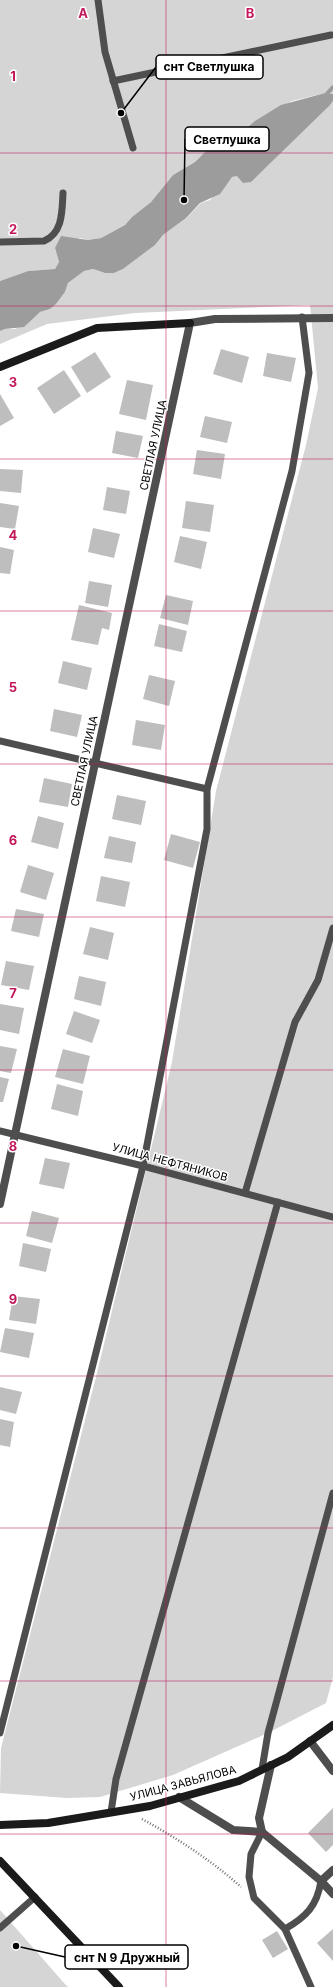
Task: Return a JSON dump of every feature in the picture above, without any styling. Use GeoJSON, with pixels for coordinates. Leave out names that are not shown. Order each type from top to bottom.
{"type":"FeatureCollection","features":[{"type":"Feature","properties":{"kind":"street"},"geometry":{"type":"LineString","coordinates":[[0,367],[97,328],[190,324],[214,319],[302,317],[333,318]]}},
{"type":"Feature","properties":{"kind":"street","name":"СВЕТЛАЯ УЛИЦА"},"geometry":{"type":"LineString","coordinates":[[0,1204],[190,324]]}},
{"type":"Feature","properties":{"kind":"street","name":"УЛИЦА ЗАВЬЯЛОВА"},"geometry":{"type":"LineString","coordinates":[[0,1825],[48,1823],[150,1806],[239,1781],[288,1757],[333,1725]]}},
{"type":"Feature","properties":{"kind":"street"},"geometry":{"type":"LineString","coordinates":[[310,1741],[333,1771]]}},
{"type":"Feature","properties":{"kind":"street"},"geometry":{"type":"LineString","coordinates":[[271,1765],[258,1818],[262,1832],[321,1881],[333,1894]]}},
{"type":"Feature","properties":{"kind":"street"},"geometry":{"type":"LineString","coordinates":[[179,1797],[233,1830],[262,1832]]}},
{"type":"Feature","properties":{"kind":"street"},"geometry":{"type":"LineString","coordinates":[[0,1861],[119,1987]]}},
{"type":"Feature","properties":{"kind":"street"},"geometry":{"type":"LineString","coordinates":[[321,1881],[333,1870]]}},
{"type":"Feature","properties":{"kind":"lane"},"geometry":{"type":"LineString","coordinates":[[98,0],[105,52],[133,148]]}},
{"type":"Feature","properties":{"kind":"lane"},"geometry":{"type":"LineString","coordinates":[[113,81],[332,35]]}},
{"type":"Feature","properties":{"kind":"lane"},"geometry":{"type":"LineString","coordinates":[[0,242],[44,241],[50,238],[61,223],[63,193]]}},
{"type":"Feature","properties":{"kind":"lane"},"geometry":{"type":"LineString","coordinates":[[0,1733],[143,1166],[207,829],[207,789],[292,471],[310,373],[302,317]]}},
{"type":"Feature","properties":{"kind":"lane"},"geometry":{"type":"LineString","coordinates":[[0,741],[207,789]]}},
{"type":"Feature","properties":{"kind":"lane"},"geometry":{"type":"LineString","coordinates":[[245,1193],[295,1022],[318,980],[333,928]]}},
{"type":"Feature","properties":{"kind":"lane","name":"УЛИЦА НЕФТЯНИКОВ"},"geometry":{"type":"LineString","coordinates":[[0,1131],[143,1166],[333,1217]]}},
{"type":"Feature","properties":{"kind":"lane"},"geometry":{"type":"LineString","coordinates":[[111,1812],[116,1779],[278,1202]]}},
{"type":"Feature","properties":{"kind":"lane"},"geometry":{"type":"LineString","coordinates":[[262,1769],[268,1733],[333,1493]]}},
{"type":"Feature","properties":{"kind":"lane"},"geometry":{"type":"LineString","coordinates":[[262,1832],[251,1854],[249,1877],[254,1898],[285,1928],[311,1987]]}},
{"type":"Feature","properties":{"kind":"lane"},"geometry":{"type":"LineString","coordinates":[[285,1928],[302,1919],[318,1896],[321,1881]]}},
{"type":"Feature","properties":{"kind":"lane"},"geometry":{"type":"LineString","coordinates":[[0,1928],[35,1897]]}},
{"type":"Feature","properties":{"kind":"path"},"geometry":{"type":"LineString","coordinates":[[127,1810],[176,1838],[217,1866],[254,1898]]}},
{"type":"Feature","properties":{"kind":"shaded area"},"geometry":{"type":"Polygon","coordinates":[[[0,0],[333,0],[333,94],[325,93],[292,101],[255,122],[228,144],[216,146],[195,162],[173,175],[151,202],[132,217],[125,225],[101,238],[88,240],[80,238],[55,248],[59,262],[55,269],[28,271],[0,281],[0,0]]]}},
{"type":"Feature","properties":{"kind":"shaded area"},"geometry":{"type":"Polygon","coordinates":[[[325,93],[333,94],[333,101],[329,106],[251,182],[243,183],[237,176],[232,177],[220,194],[200,203],[186,218],[163,235],[155,245],[123,269],[114,273],[105,273],[93,269],[84,271],[68,283],[65,292],[50,309],[40,312],[24,327],[0,331],[0,281],[28,271],[55,269],[59,262],[55,248],[61,236],[88,240],[101,238],[125,225],[132,217],[151,202],[173,175],[195,162],[208,149],[228,144],[255,121],[281,105],[325,93]]]}},
{"type":"Feature","properties":{"kind":"shaded area"},"geometry":{"type":"Polygon","coordinates":[[[333,101],[333,1677],[326,1703],[268,1733],[173,1775],[100,1797],[67,1798],[0,1793],[1,1748],[96,1377],[172,1062],[216,791],[306,445],[318,388],[310,305],[135,313],[47,324],[0,344],[0,331],[5,329],[15,329],[40,312],[50,309],[65,292],[68,283],[84,271],[93,269],[105,273],[114,273],[123,269],[155,245],[163,235],[186,218],[201,203],[210,200],[232,177],[263,170],[333,101]]]}},
{"type":"Feature","properties":{"kind":"shaded area"},"geometry":{"type":"Polygon","coordinates":[[[0,1910],[64,1983],[68,1987],[0,1987],[0,1910]]]}},
{"type":"Feature","properties":{"kind":"building"},"geometry":{"type":"Polygon","coordinates":[[[221,349],[249,357],[242,383],[213,374],[221,349]]]}},
{"type":"Feature","properties":{"kind":"building"},"geometry":{"type":"Polygon","coordinates":[[[95,352],[111,377],[87,393],[71,367],[95,352]]]}},
{"type":"Feature","properties":{"kind":"building"},"geometry":{"type":"Polygon","coordinates":[[[267,353],[296,358],[291,382],[263,376],[267,353]]]}},
{"type":"Feature","properties":{"kind":"building"},"geometry":{"type":"Polygon","coordinates":[[[64,370],[81,396],[54,414],[37,388],[64,370]]]}},
{"type":"Feature","properties":{"kind":"building"},"geometry":{"type":"Polygon","coordinates":[[[127,380],[153,385],[146,420],[119,414],[127,380]]]}},
{"type":"Feature","properties":{"kind":"building"},"geometry":{"type":"Polygon","coordinates":[[[0,394],[14,418],[0,426],[0,394]]]}},
{"type":"Feature","properties":{"kind":"building"},"geometry":{"type":"Polygon","coordinates":[[[205,416],[232,422],[227,443],[200,437],[205,416]]]}},
{"type":"Feature","properties":{"kind":"building"},"geometry":{"type":"Polygon","coordinates":[[[116,431],[143,436],[138,458],[112,453],[116,431]]]}},
{"type":"Feature","properties":{"kind":"building"},"geometry":{"type":"Polygon","coordinates":[[[197,450],[225,454],[221,479],[193,474],[197,450]]]}},
{"type":"Feature","properties":{"kind":"building"},"geometry":{"type":"Polygon","coordinates":[[[0,469],[23,470],[21,493],[0,491],[0,469]]]}},
{"type":"Feature","properties":{"kind":"building"},"geometry":{"type":"Polygon","coordinates":[[[107,487],[130,491],[126,514],[103,510],[107,487]]]}},
{"type":"Feature","properties":{"kind":"building"},"geometry":{"type":"Polygon","coordinates":[[[186,501],[214,505],[210,532],[182,528],[186,501]]]}},
{"type":"Feature","properties":{"kind":"building"},"geometry":{"type":"Polygon","coordinates":[[[0,503],[19,506],[15,529],[0,527],[0,503]]]}},
{"type":"Feature","properties":{"kind":"building"},"geometry":{"type":"Polygon","coordinates":[[[93,528],[120,534],[114,558],[88,552],[93,528]]]}},
{"type":"Feature","properties":{"kind":"building"},"geometry":{"type":"Polygon","coordinates":[[[180,536],[207,542],[201,569],[174,562],[180,536]]]}},
{"type":"Feature","properties":{"kind":"building"},"geometry":{"type":"Polygon","coordinates":[[[0,547],[14,550],[10,574],[0,573],[0,547]]]}},
{"type":"Feature","properties":{"kind":"building"},"geometry":{"type":"Polygon","coordinates":[[[89,581],[112,585],[108,607],[85,603],[89,581]]]}},
{"type":"Feature","properties":{"kind":"building"},"geometry":{"type":"Polygon","coordinates":[[[166,595],[193,601],[188,625],[160,618],[166,595]]]}},
{"type":"Feature","properties":{"kind":"building"},"geometry":{"type":"Polygon","coordinates":[[[79,605],[112,613],[109,630],[102,628],[98,645],[71,640],[79,605]]]}},
{"type":"Feature","properties":{"kind":"building"},"geometry":{"type":"Polygon","coordinates":[[[159,624],[187,631],[182,652],[154,646],[159,624]]]}},
{"type":"Feature","properties":{"kind":"building"},"geometry":{"type":"Polygon","coordinates":[[[63,661],[92,668],[87,690],[58,683],[63,661]]]}},
{"type":"Feature","properties":{"kind":"building"},"geometry":{"type":"Polygon","coordinates":[[[149,675],[175,681],[169,706],[143,699],[149,675]]]}},
{"type":"Feature","properties":{"kind":"building"},"geometry":{"type":"Polygon","coordinates":[[[54,709],[82,715],[77,737],[50,731],[54,709]]]}},
{"type":"Feature","properties":{"kind":"building"},"geometry":{"type":"Polygon","coordinates":[[[136,720],[165,725],[161,750],[132,745],[136,720]]]}},
{"type":"Feature","properties":{"kind":"building"},"geometry":{"type":"Polygon","coordinates":[[[44,778],[72,784],[68,807],[39,802],[44,778]]]}},
{"type":"Feature","properties":{"kind":"building"},"geometry":{"type":"Polygon","coordinates":[[[117,795],[146,801],[141,825],[112,819],[117,795]]]}},
{"type":"Feature","properties":{"kind":"building"},"geometry":{"type":"Polygon","coordinates":[[[38,816],[64,823],[58,849],[31,842],[38,816]]]}},
{"type":"Feature","properties":{"kind":"building"},"geometry":{"type":"Polygon","coordinates":[[[171,834],[200,842],[193,868],[164,860],[171,834]]]}},
{"type":"Feature","properties":{"kind":"building"},"geometry":{"type":"Polygon","coordinates":[[[109,836],[136,842],[132,863],[104,858],[109,836]]]}},
{"type":"Feature","properties":{"kind":"building"},"geometry":{"type":"Polygon","coordinates":[[[28,865],[54,873],[46,900],[20,892],[28,865]]]}},
{"type":"Feature","properties":{"kind":"building"},"geometry":{"type":"Polygon","coordinates":[[[101,876],[130,882],[125,907],[96,901],[101,876]]]}},
{"type":"Feature","properties":{"kind":"building"},"geometry":{"type":"Polygon","coordinates":[[[16,909],[44,914],[39,937],[11,931],[16,909]]]}},
{"type":"Feature","properties":{"kind":"building"},"geometry":{"type":"Polygon","coordinates":[[[90,927],[114,933],[108,960],[83,954],[90,927]]]}},
{"type":"Feature","properties":{"kind":"building"},"geometry":{"type":"Polygon","coordinates":[[[6,961],[34,966],[29,990],[1,985],[6,961]]]}},
{"type":"Feature","properties":{"kind":"building"},"geometry":{"type":"Polygon","coordinates":[[[79,976],[106,982],[101,1006],[74,999],[79,976]]]}},
{"type":"Feature","properties":{"kind":"building"},"geometry":{"type":"Polygon","coordinates":[[[0,1004],[24,1008],[19,1034],[0,1030],[0,1004]]]}},
{"type":"Feature","properties":{"kind":"building"},"geometry":{"type":"Polygon","coordinates":[[[74,1011],[100,1020],[92,1043],[66,1034],[74,1011]]]}},
{"type":"Feature","properties":{"kind":"building"},"geometry":{"type":"Polygon","coordinates":[[[0,1046],[17,1049],[11,1073],[0,1071],[0,1046]]]}},
{"type":"Feature","properties":{"kind":"building"},"geometry":{"type":"Polygon","coordinates":[[[63,1049],[90,1056],[83,1084],[55,1077],[63,1049]]]}},
{"type":"Feature","properties":{"kind":"building"},"geometry":{"type":"Polygon","coordinates":[[[0,1077],[9,1079],[3,1102],[0,1102],[0,1077]]]}},
{"type":"Feature","properties":{"kind":"building"},"geometry":{"type":"Polygon","coordinates":[[[57,1084],[83,1091],[78,1116],[51,1109],[57,1084]]]}},
{"type":"Feature","properties":{"kind":"building"},"geometry":{"type":"Polygon","coordinates":[[[45,1158],[70,1163],[64,1189],[39,1184],[45,1158]]]}},
{"type":"Feature","properties":{"kind":"building"},"geometry":{"type":"Polygon","coordinates":[[[32,1211],[59,1218],[52,1243],[26,1236],[32,1211]]]}},
{"type":"Feature","properties":{"kind":"building"},"geometry":{"type":"Polygon","coordinates":[[[23,1243],[51,1249],[46,1272],[19,1266],[23,1243]]]}},
{"type":"Feature","properties":{"kind":"building"},"geometry":{"type":"Polygon","coordinates":[[[13,1296],[40,1299],[36,1324],[9,1320],[13,1296]]]}},
{"type":"Feature","properties":{"kind":"building"},"geometry":{"type":"Polygon","coordinates":[[[5,1328],[34,1333],[29,1358],[0,1352],[5,1328]]]}},
{"type":"Feature","properties":{"kind":"building"},"geometry":{"type":"Polygon","coordinates":[[[0,1387],[22,1392],[16,1414],[0,1410],[0,1387]]]}},
{"type":"Feature","properties":{"kind":"building"},"geometry":{"type":"Polygon","coordinates":[[[0,1419],[14,1422],[10,1447],[0,1445],[0,1419]]]}},
{"type":"Feature","properties":{"kind":"building"},"geometry":{"type":"Polygon","coordinates":[[[333,1808],[333,1845],[326,1852],[308,1833],[333,1808]]]}},
{"type":"Feature","properties":{"kind":"building"},"geometry":{"type":"Polygon","coordinates":[[[333,1929],[333,1961],[317,1943],[333,1929]]]}},
{"type":"Feature","properties":{"kind":"building"},"geometry":{"type":"Polygon","coordinates":[[[277,1931],[288,1949],[273,1958],[262,1940],[277,1931]]]}},
{"type":"Feature","properties":{"kind":"waterway"},"geometry":{"type":"LineString","coordinates":[[324,97],[333,87]]}},
{"type":"Feature","properties":{"kind":"place","name":"снт Светлушка"},"geometry":{"type":"Point","coordinates":[121,113]}},
{"type":"Feature","properties":{"kind":"place","name":"Светлушка"},"geometry":{"type":"Point","coordinates":[184,200]}},
{"type":"Feature","properties":{"kind":"place","name":"снт N 9 Дружный"},"geometry":{"type":"Point","coordinates":[16,1946]}}]}
